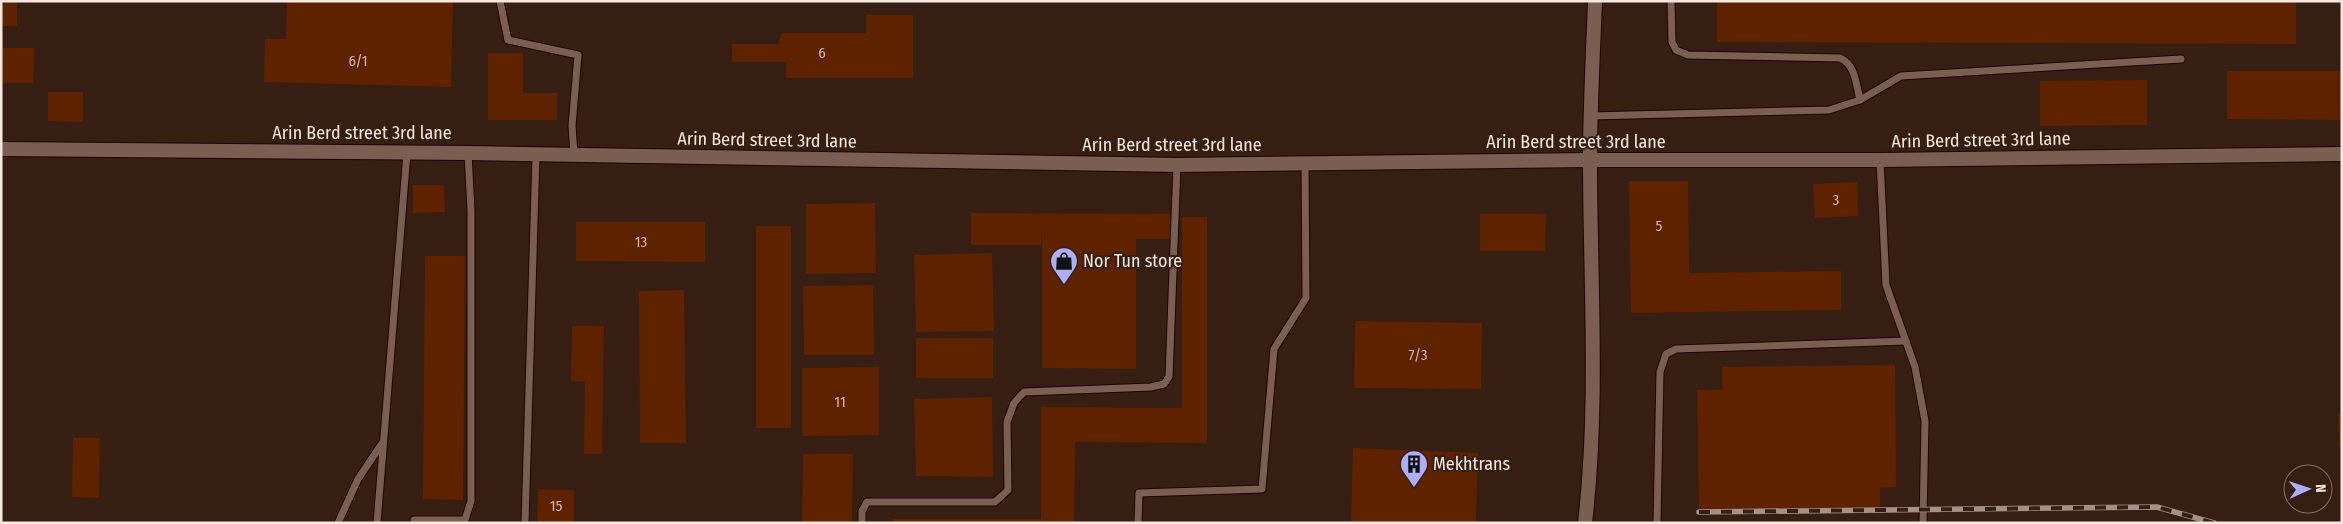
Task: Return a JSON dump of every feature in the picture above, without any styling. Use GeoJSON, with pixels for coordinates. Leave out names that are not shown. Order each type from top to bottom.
{"type":"FeatureCollection","features":[{"type":"Feature","properties":{"kind":"street"},"geometry":{"type":"LineString","coordinates":[[1585,523],[1590,484],[1594,358],[1590,160],[1595,1]]}},
{"type":"Feature","properties":{"kind":"street","name":"Arin Berd street 3rd lane"},"geometry":{"type":"LineString","coordinates":[[1,149],[468,153],[1177,165],[1590,160],[1880,160],[2342,154]]}},
{"type":"Feature","properties":{"kind":"lane"},"geometry":{"type":"LineString","coordinates":[[500,1],[508,40],[578,55],[572,126],[574,155]]}},
{"type":"Feature","properties":{"kind":"lane"},"geometry":{"type":"LineString","coordinates":[[1671,1],[1672,42],[1676,50],[1688,55],[1840,58],[1847,61],[1852,68],[1860,100]]}},
{"type":"Feature","properties":{"kind":"lane"},"geometry":{"type":"LineString","coordinates":[[1591,116],[1829,110],[1860,100],[1901,76],[2181,59]]}},
{"type":"Feature","properties":{"kind":"lane"},"geometry":{"type":"LineString","coordinates":[[377,523],[407,153]]}},
{"type":"Feature","properties":{"kind":"lane"},"geometry":{"type":"LineString","coordinates":[[414,520],[465,520],[471,501],[471,211],[468,153]]}},
{"type":"Feature","properties":{"kind":"lane"},"geometry":{"type":"LineString","coordinates":[[526,523],[536,155]]}},
{"type":"Feature","properties":{"kind":"lane"},"geometry":{"type":"LineString","coordinates":[[1880,160],[1886,285],[1915,366],[1925,421],[1922,523]]}},
{"type":"Feature","properties":{"kind":"lane"},"geometry":{"type":"LineString","coordinates":[[1138,523],[1138,493],[1262,489],[1274,349],[1306,298],[1305,163]]}},
{"type":"Feature","properties":{"kind":"lane"},"geometry":{"type":"LineString","coordinates":[[862,523],[862,511],[867,502],[995,502],[1008,490],[1006,422],[1014,403],[1024,392],[1151,387],[1164,384],[1169,376],[1177,165]]}},
{"type":"Feature","properties":{"kind":"lane"},"geometry":{"type":"LineString","coordinates":[[1657,523],[1660,372],[1666,354],[1676,349],[1906,341]]}},
{"type":"Feature","properties":{"kind":"lane"},"geometry":{"type":"LineString","coordinates":[[338,523],[358,479],[384,441]]}},
{"type":"Feature","properties":{"kind":"building"},"geometry":{"type":"Polygon","coordinates":[[[1,1],[17,1],[17,26],[1,26],[1,1]]]}},
{"type":"Feature","properties":{"kind":"building"},"geometry":{"type":"Polygon","coordinates":[[[287,1],[453,1],[451,87],[264,82],[265,39],[286,39],[287,1]]]}},
{"type":"Feature","properties":{"kind":"building"},"geometry":{"type":"Polygon","coordinates":[[[1717,1],[2296,1],[2296,44],[1717,42],[1717,1]]]}},
{"type":"Feature","properties":{"kind":"building"},"geometry":{"type":"Polygon","coordinates":[[[866,15],[913,15],[913,78],[786,78],[786,62],[732,62],[732,44],[778,44],[782,33],[866,33],[866,15]]]}},
{"type":"Feature","properties":{"kind":"building"},"geometry":{"type":"Polygon","coordinates":[[[1,48],[34,48],[33,83],[1,83],[1,48]]]}},
{"type":"Feature","properties":{"kind":"building"},"geometry":{"type":"Polygon","coordinates":[[[488,53],[523,53],[523,93],[557,93],[557,120],[488,120],[488,53]]]}},
{"type":"Feature","properties":{"kind":"building"},"geometry":{"type":"Polygon","coordinates":[[[2227,71],[2342,71],[2342,120],[2227,119],[2227,71]]]}},
{"type":"Feature","properties":{"kind":"building"},"geometry":{"type":"Polygon","coordinates":[[[2147,80],[2147,125],[2040,126],[2040,81],[2147,80]]]}},
{"type":"Feature","properties":{"kind":"building"},"geometry":{"type":"Polygon","coordinates":[[[48,92],[83,92],[83,122],[48,121],[48,92]]]}},
{"type":"Feature","properties":{"kind":"building"},"geometry":{"type":"Polygon","coordinates":[[[1629,181],[1688,181],[1689,273],[1841,271],[1841,310],[1631,313],[1629,181]]]}},
{"type":"Feature","properties":{"kind":"building"},"geometry":{"type":"Polygon","coordinates":[[[1857,182],[1858,216],[1815,218],[1813,184],[1857,182]]]}},
{"type":"Feature","properties":{"kind":"building"},"geometry":{"type":"Polygon","coordinates":[[[413,185],[444,185],[445,212],[413,213],[413,185]]]}},
{"type":"Feature","properties":{"kind":"building"},"geometry":{"type":"Polygon","coordinates":[[[875,203],[876,273],[806,274],[806,204],[875,203]]]}},
{"type":"Feature","properties":{"kind":"building"},"geometry":{"type":"Polygon","coordinates":[[[971,213],[1170,214],[1170,239],[1136,239],[1136,369],[1042,368],[1042,229],[1041,245],[971,245],[971,213]]]}},
{"type":"Feature","properties":{"kind":"building"},"geometry":{"type":"Polygon","coordinates":[[[1480,214],[1546,214],[1545,251],[1480,251],[1480,214]]]}},
{"type":"Feature","properties":{"kind":"building"},"geometry":{"type":"Polygon","coordinates":[[[1182,217],[1207,217],[1207,443],[1075,442],[1074,523],[893,523],[893,519],[1041,519],[1041,407],[1182,408],[1182,217]]]}},
{"type":"Feature","properties":{"kind":"building"},"geometry":{"type":"Polygon","coordinates":[[[576,222],[705,222],[705,262],[576,261],[576,222]]]}},
{"type":"Feature","properties":{"kind":"building"},"geometry":{"type":"Polygon","coordinates":[[[756,226],[791,226],[791,428],[756,428],[756,226]]]}},
{"type":"Feature","properties":{"kind":"building"},"geometry":{"type":"Polygon","coordinates":[[[992,253],[994,331],[916,332],[914,255],[992,253]]]}},
{"type":"Feature","properties":{"kind":"building"},"geometry":{"type":"Polygon","coordinates":[[[425,256],[465,256],[463,500],[423,499],[425,256]]]}},
{"type":"Feature","properties":{"kind":"building"},"geometry":{"type":"Polygon","coordinates":[[[873,285],[874,355],[804,355],[803,286],[873,285]]]}},
{"type":"Feature","properties":{"kind":"building"},"geometry":{"type":"Polygon","coordinates":[[[684,290],[686,443],[640,443],[639,291],[684,290]]]}},
{"type":"Feature","properties":{"kind":"building"},"geometry":{"type":"Polygon","coordinates":[[[1355,321],[1482,323],[1481,389],[1354,388],[1355,321]]]}},
{"type":"Feature","properties":{"kind":"building"},"geometry":{"type":"Polygon","coordinates":[[[572,326],[604,326],[602,454],[584,454],[585,382],[571,381],[572,326]]]}},
{"type":"Feature","properties":{"kind":"building"},"geometry":{"type":"Polygon","coordinates":[[[916,338],[993,338],[993,378],[916,378],[916,338]]]}},
{"type":"Feature","properties":{"kind":"building"},"geometry":{"type":"Polygon","coordinates":[[[1895,365],[1896,487],[1880,488],[1880,510],[1699,512],[1697,390],[1722,390],[1722,367],[1895,365]]]}},
{"type":"Feature","properties":{"kind":"building"},"geometry":{"type":"Polygon","coordinates":[[[879,367],[879,435],[802,436],[802,368],[879,367]]]}},
{"type":"Feature","properties":{"kind":"building"},"geometry":{"type":"Polygon","coordinates":[[[992,397],[993,477],[916,476],[914,399],[992,397]]]}},
{"type":"Feature","properties":{"kind":"building"},"geometry":{"type":"Polygon","coordinates":[[[2338,414],[2342,414],[2342,446],[2339,446],[2338,414]]]}},
{"type":"Feature","properties":{"kind":"building"},"geometry":{"type":"Polygon","coordinates":[[[73,438],[100,438],[99,498],[72,497],[73,438]]]}},
{"type":"Feature","properties":{"kind":"building","name":"Mekhtrans"},"geometry":{"type":"Polygon","coordinates":[[[1353,448],[1478,453],[1476,523],[1351,523],[1353,448]]]}},
{"type":"Feature","properties":{"kind":"building"},"geometry":{"type":"Polygon","coordinates":[[[803,454],[853,454],[852,523],[802,523],[803,454]]]}},
{"type":"Feature","properties":{"kind":"building"},"geometry":{"type":"Polygon","coordinates":[[[538,489],[574,490],[574,523],[537,523],[538,489]]]}},
{"type":"Feature","properties":{"kind":"railway"},"geometry":{"type":"LineString","coordinates":[[1699,512],[2157,507],[2214,523]]}},
{"type":"Feature","properties":{"kind":"place","name":"Nor Tun store"},"geometry":{"type":"Point","coordinates":[1064,285]}},
{"type":"Feature","properties":{"kind":"place","name":"Mekhtrans"},"geometry":{"type":"Point","coordinates":[1414,488]}}]}
